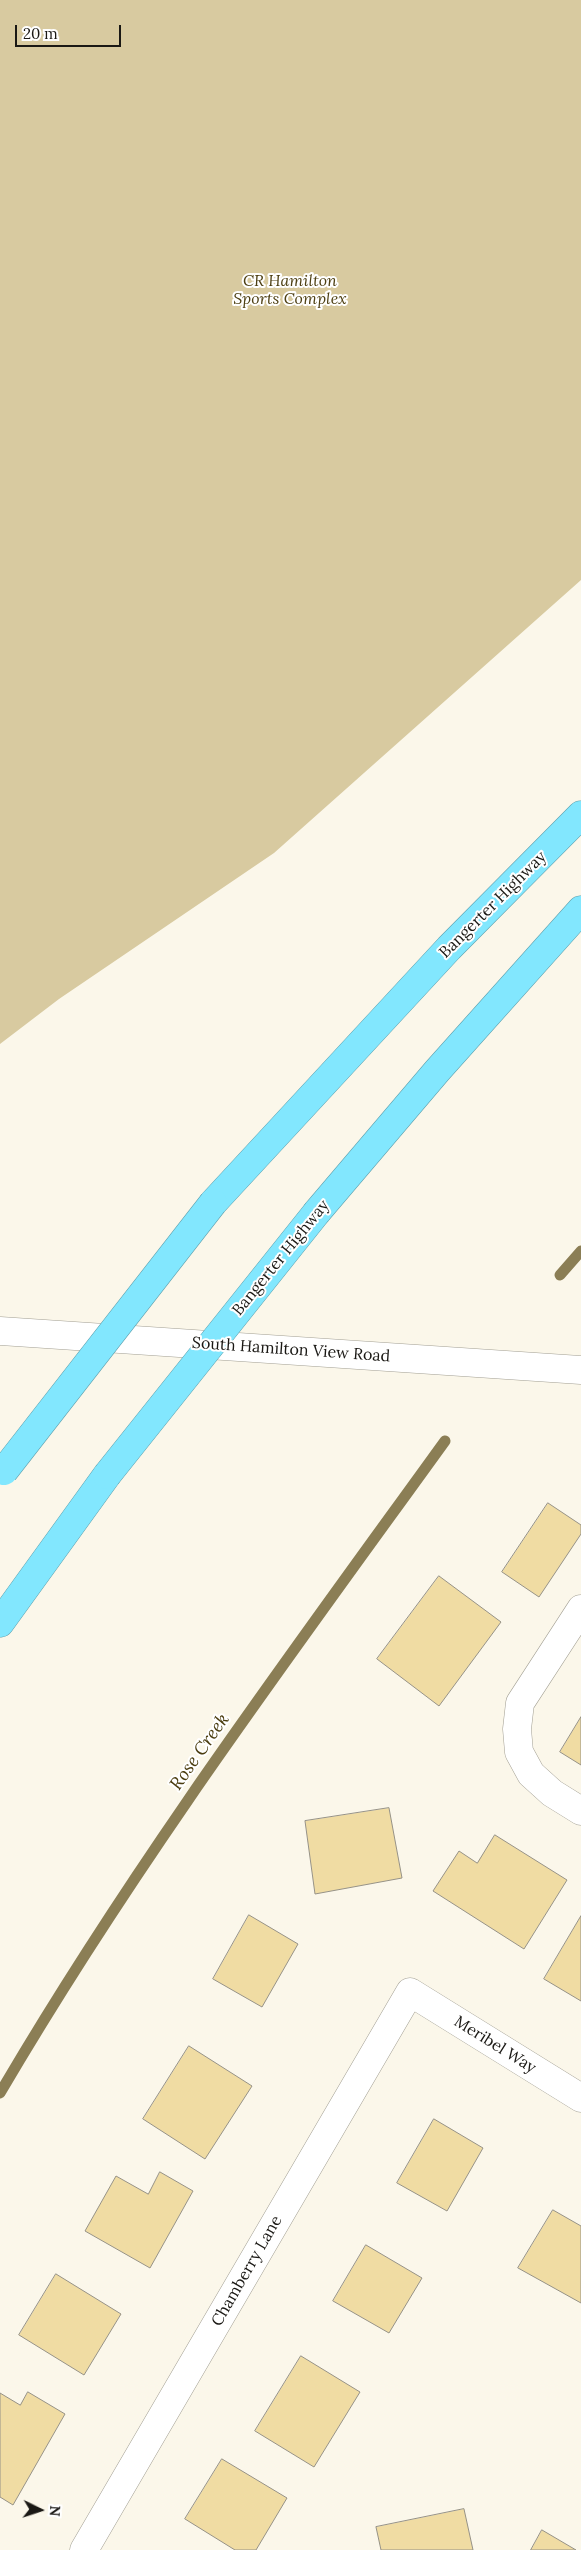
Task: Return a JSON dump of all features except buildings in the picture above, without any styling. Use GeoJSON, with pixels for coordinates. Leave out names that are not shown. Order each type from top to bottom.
{"type":"FeatureCollection","features":[{"type":"Feature","properties":{"kind":"highway","name":"Bangerter Highway"},"geometry":{"type":"LineString","coordinates":[[2,1474],[213,1203],[449,948],[581,815]]}},
{"type":"Feature","properties":{"kind":"highway","name":"Bangerter Highway"},"geometry":{"type":"LineString","coordinates":[[0,1623],[107,1476],[318,1212],[437,1071],[581,910]]}},
{"type":"Feature","properties":{"kind":"street","name":"South Hamilton View Road"},"geometry":{"type":"LineString","coordinates":[[0,1331],[581,1370]]}},
{"type":"Feature","properties":{"kind":"street"},"geometry":{"type":"LineString","coordinates":[[581,1609],[520,1703],[517,1729],[519,1752],[531,1774],[552,1793],[581,1811]]}},
{"type":"Feature","properties":{"kind":"street","name":"Meribel Way"},"geometry":{"type":"LineString","coordinates":[[410,1992],[581,2098]]}},
{"type":"Feature","properties":{"kind":"street","name":"Chamberry Lane"},"geometry":{"type":"LineString","coordinates":[[84,2550],[410,1992]]}},
{"type":"Feature","properties":{"kind":"green space","name":"CR Hamilton Sports Complex"},"geometry":{"type":"Polygon","coordinates":[[[0,0],[581,0],[581,580],[274,853],[59,999],[0,1044],[0,0]]]}},
{"type":"Feature","properties":{"kind":"waterway","name":"Rose Creek"},"geometry":{"type":"LineString","coordinates":[[560,1275],[581,1251]]}},
{"type":"Feature","properties":{"kind":"waterway","name":"Rose Creek"},"geometry":{"type":"LineString","coordinates":[[0,2093],[104,1925],[159,1843],[272,1681],[445,1441]]}}]}
